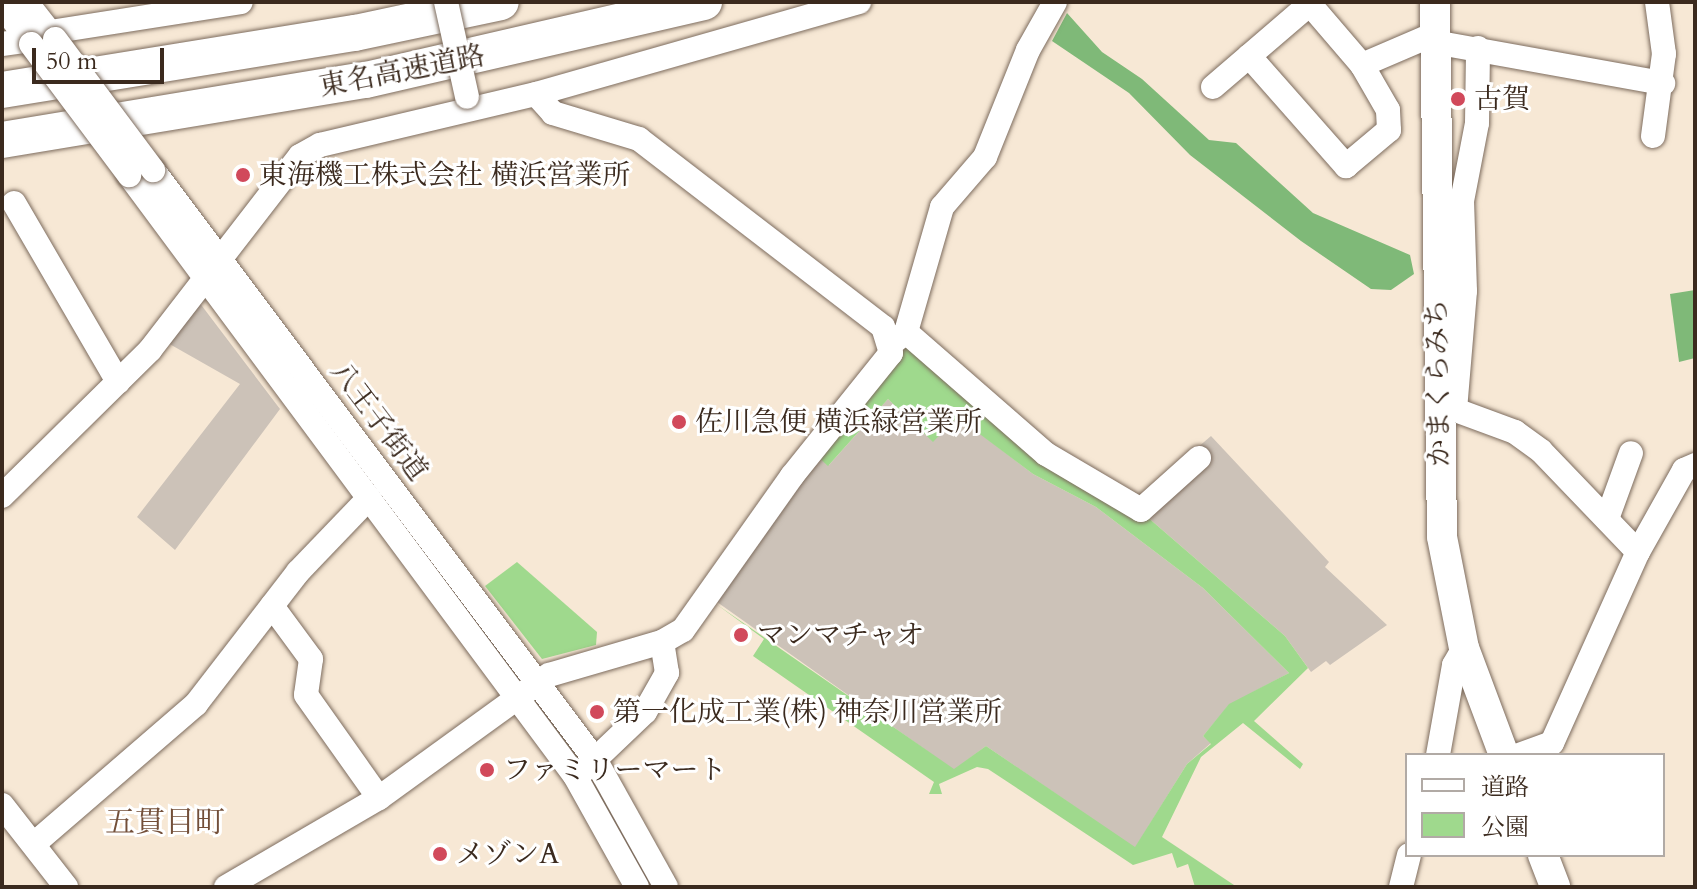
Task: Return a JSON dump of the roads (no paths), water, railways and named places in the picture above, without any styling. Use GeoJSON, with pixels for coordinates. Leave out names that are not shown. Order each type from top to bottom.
{"type":"FeatureCollection","features":[{"type":"Feature","properties":{"kind":"highway","name":"東名高速道路"},"geometry":{"type":"LineString","coordinates":[[2,90],[355,33],[501,2]]}},
{"type":"Feature","properties":{"kind":"highway","name":"東名高速道路"},"geometry":{"type":"LineString","coordinates":[[2,140],[366,80],[704,2]]}},
{"type":"Feature","properties":{"kind":"main road","name":"かまくらみち"},"geometry":{"type":"LineString","coordinates":[[1435,2],[1446,407],[1442,537],[1464,648],[1503,753]]}},
{"type":"Feature","properties":{"kind":"main road"},"geometry":{"type":"LineString","coordinates":[[1544,857],[1555,887]]}},
{"type":"Feature","properties":{"kind":"street","name":"八王子街道"},"geometry":{"type":"LineString","coordinates":[[26,2],[41,39]]}},
{"type":"Feature","properties":{"kind":"street"},"geometry":{"type":"LineString","coordinates":[[2,44],[241,2]]}},
{"type":"Feature","properties":{"kind":"street"},"geometry":{"type":"LineString","coordinates":[[446,2],[468,104]]}},
{"type":"Feature","properties":{"kind":"street"},"geometry":{"type":"LineString","coordinates":[[2,496],[118,382],[213,270],[300,156],[320,145],[468,104],[536,94],[859,2]]}},
{"type":"Feature","properties":{"kind":"street"},"geometry":{"type":"LineString","coordinates":[[226,887],[379,798],[538,682],[662,642],[683,630],[792,476],[885,363],[899,338],[942,207],[985,157],[1028,50],[1055,2]]}},
{"type":"Feature","properties":{"kind":"street"},"geometry":{"type":"LineString","coordinates":[[1653,136],[1663,83],[1657,2]]}},
{"type":"Feature","properties":{"kind":"street"},"geometry":{"type":"LineString","coordinates":[[1213,87],[1309,3],[1362,65],[1388,110],[1389,130],[1346,166],[1249,56]]}},
{"type":"Feature","properties":{"kind":"street","name":"八王子街道"},"geometry":{"type":"LineString","coordinates":[[2,5],[41,39],[213,270],[538,682],[596,761],[666,887]]}},
{"type":"Feature","properties":{"kind":"street"},"geometry":{"type":"LineString","coordinates":[[1362,65],[1434,38],[1663,83]]}},
{"type":"Feature","properties":{"kind":"street"},"geometry":{"type":"LineString","coordinates":[[1478,48],[1477,123],[1462,201],[1465,291],[1446,407],[1515,432],[1541,451],[1638,552]]}},
{"type":"Feature","properties":{"kind":"street"},"geometry":{"type":"LineString","coordinates":[[536,94],[553,113],[639,139],[1046,454],[1141,510],[1199,458]]}},
{"type":"Feature","properties":{"kind":"street"},"geometry":{"type":"LineString","coordinates":[[14,203],[118,382]]}},
{"type":"Feature","properties":{"kind":"street","name":"八王子街道"},"geometry":{"type":"LineString","coordinates":[[213,270],[369,498],[575,776],[637,887]]}},
{"type":"Feature","properties":{"kind":"street"},"geometry":{"type":"LineString","coordinates":[[1607,519],[1631,453]]}},
{"type":"Feature","properties":{"kind":"street"},"geometry":{"type":"LineString","coordinates":[[1524,753],[1552,743],[1638,552],[1684,470],[1695,465]]}},
{"type":"Feature","properties":{"kind":"street"},"geometry":{"type":"LineString","coordinates":[[35,843],[196,704],[272,606],[369,498]]}},
{"type":"Feature","properties":{"kind":"street"},"geometry":{"type":"LineString","coordinates":[[272,606],[311,659],[306,695],[379,798]]}},
{"type":"Feature","properties":{"kind":"street"},"geometry":{"type":"LineString","coordinates":[[575,776],[596,761],[645,712],[667,673],[662,642]]}},
{"type":"Feature","properties":{"kind":"street"},"geometry":{"type":"LineString","coordinates":[[1438,753],[1454,665],[1464,648]]}},
{"type":"Feature","properties":{"kind":"street"},"geometry":{"type":"LineString","coordinates":[[2,805],[35,843],[66,887]]}},
{"type":"Feature","properties":{"kind":"street"},"geometry":{"type":"LineString","coordinates":[[1401,887],[1408,857]]}},
{"type":"Feature","properties":{"kind":"place","name":"古賀"},"geometry":{"type":"Point","coordinates":[1458,99]}},
{"type":"Feature","properties":{"kind":"place","name":"東海機工株式会社 横浜営業所"},"geometry":{"type":"Point","coordinates":[243,175]}},
{"type":"Feature","properties":{"kind":"place","name":"佐川急便 横浜緑営業所"},"geometry":{"type":"Point","coordinates":[679,422]}},
{"type":"Feature","properties":{"kind":"place","name":"マンマチャオ"},"geometry":{"type":"Point","coordinates":[741,635]}},
{"type":"Feature","properties":{"kind":"place","name":"第一化成工業(株) 神奈川営業所"},"geometry":{"type":"Point","coordinates":[597,712]}},
{"type":"Feature","properties":{"kind":"place","name":"ファミリーマート"},"geometry":{"type":"Point","coordinates":[487,770]}},
{"type":"Feature","properties":{"kind":"place","name":"メゾンA"},"geometry":{"type":"Point","coordinates":[440,854]}},
{"type":"Feature","properties":{"kind":"district","name":"五貫目町"},"geometry":{"type":"Point","coordinates":[165,823]}}]}
